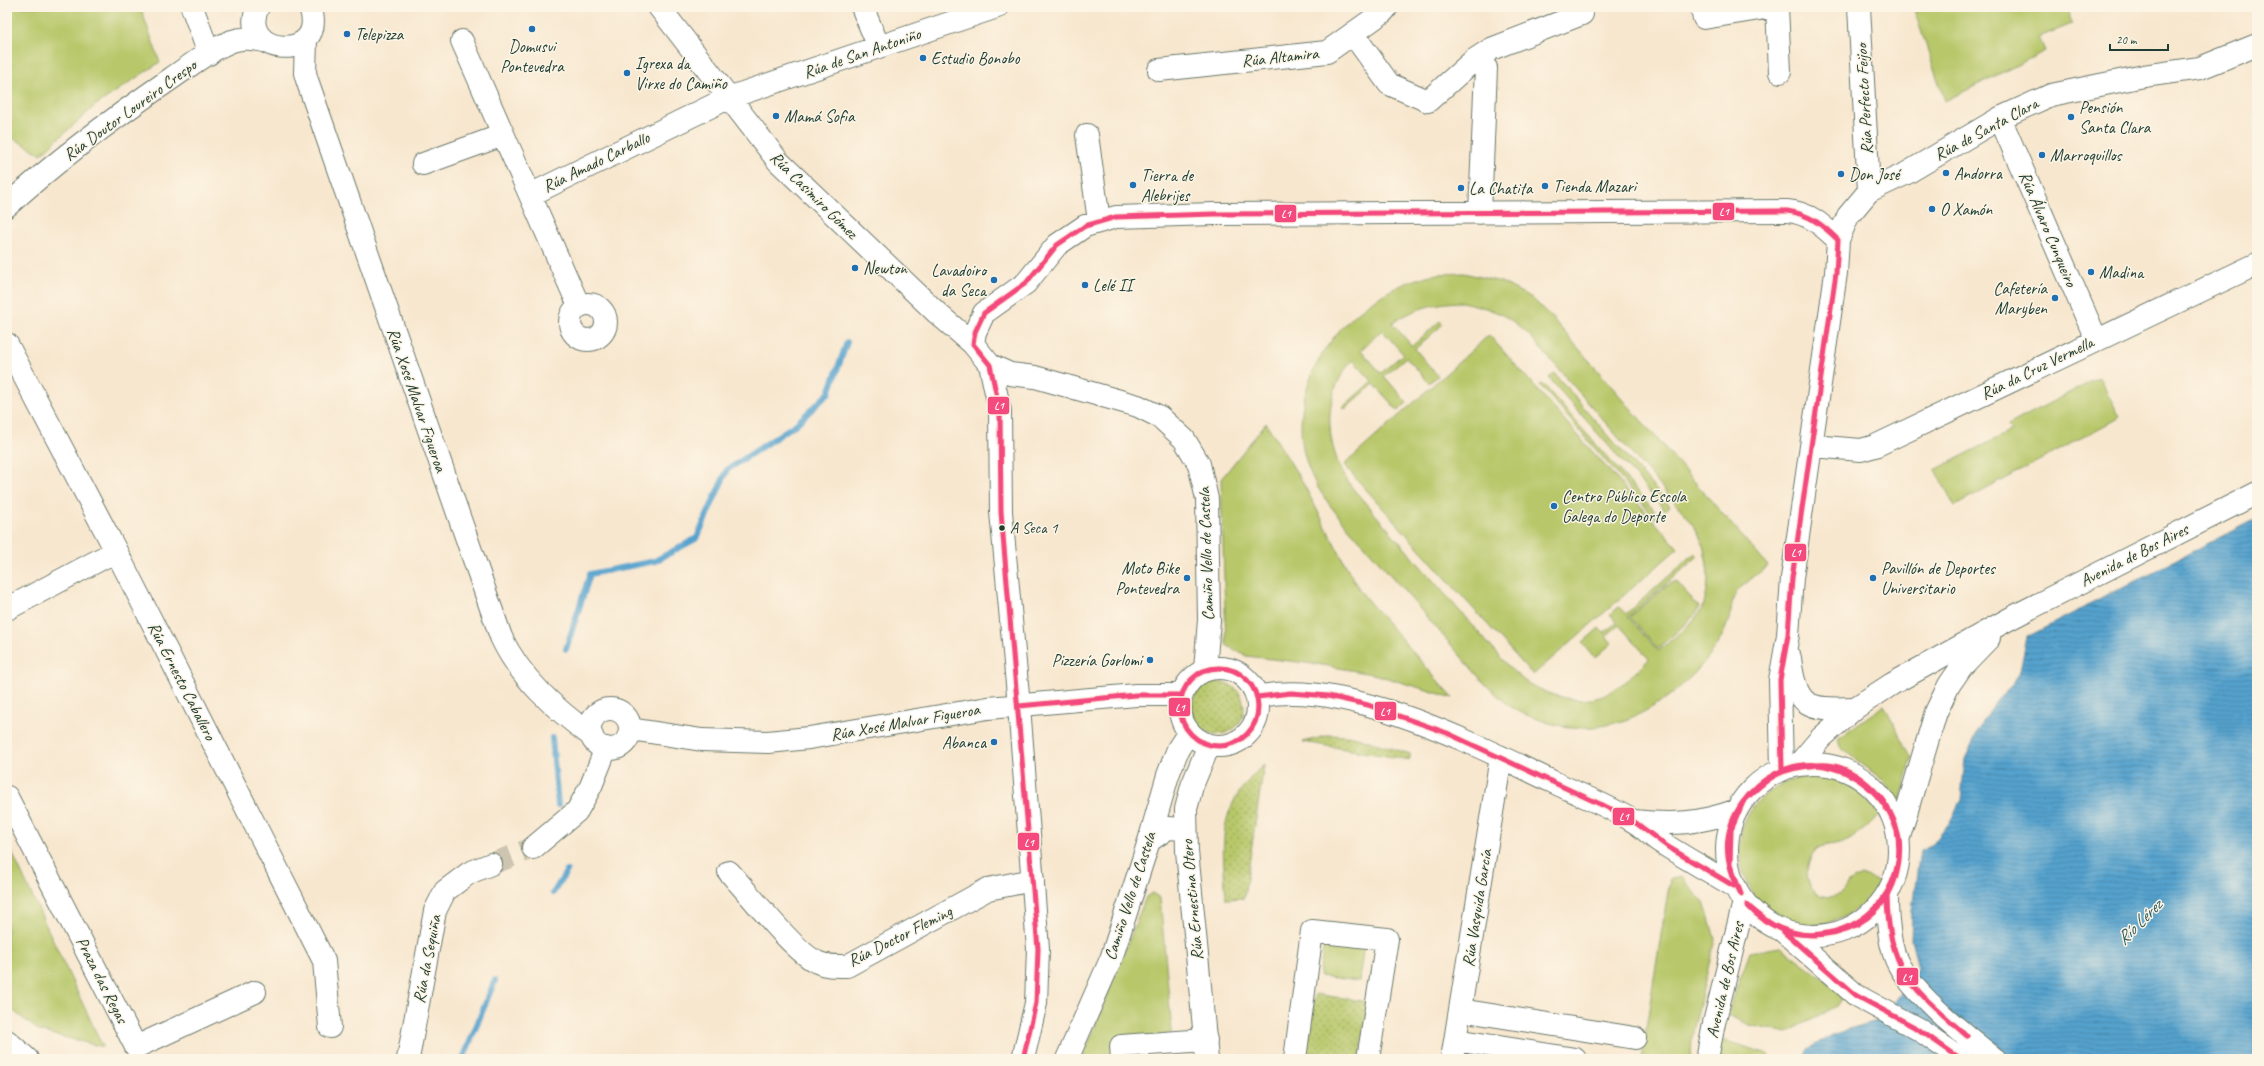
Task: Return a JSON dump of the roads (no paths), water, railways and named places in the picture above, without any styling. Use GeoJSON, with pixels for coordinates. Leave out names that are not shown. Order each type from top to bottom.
{"type":"FeatureCollection","features":[{"type":"Feature","properties":{"kind":"street"},"geometry":{"type":"LineString","coordinates":[[192,7],[209,54]]}},
{"type":"Feature","properties":{"kind":"street"},"geometry":{"type":"LineString","coordinates":[[258,7],[255,18],[256,26],[272,44]]}},
{"type":"Feature","properties":{"kind":"street","name":"Rúa Xosé Malvar Figueroa"},"geometry":{"type":"LineString","coordinates":[[310,7],[313,23],[306,39],[305,72],[500,637],[510,658],[526,678],[544,697],[599,742]]}},
{"type":"Feature","properties":{"kind":"street","name":"Rúa Casimiro Gómez"},"geometry":{"type":"LineString","coordinates":[[659,7],[764,145],[795,180],[973,344],[990,365]]}},
{"type":"Feature","properties":{"kind":"street"},"geometry":{"type":"LineString","coordinates":[[862,7],[879,47]]}},
{"type":"Feature","properties":{"kind":"street","name":"Rúa de San Antoniño"},"geometry":{"type":"LineString","coordinates":[[728,98],[997,7]]}},
{"type":"Feature","properties":{"kind":"street","name":"Rúa Altamira"},"geometry":{"type":"LineString","coordinates":[[1158,70],[1327,52],[1383,12],[1386,7]]}},
{"type":"Feature","properties":{"kind":"street"},"geometry":{"type":"LineString","coordinates":[[1353,34],[1389,84],[1428,101],[1474,60],[1485,53],[1582,14],[1581,7]]}},
{"type":"Feature","properties":{"kind":"street"},"geometry":{"type":"LineString","coordinates":[[1701,7],[1704,18],[1772,7]]}},
{"type":"Feature","properties":{"kind":"street"},"geometry":{"type":"LineString","coordinates":[[1777,7],[1780,72]]}},
{"type":"Feature","properties":{"kind":"street","name":"Rúa Perfecto Feijoo"},"geometry":{"type":"LineString","coordinates":[[1859,7],[1869,191]]}},
{"type":"Feature","properties":{"kind":"street","name":"Rúa Doutor Loureiro Crespo"},"geometry":{"type":"LineString","coordinates":[[7,206],[40,176],[108,124],[209,54],[240,39],[297,46],[306,39]]}},
{"type":"Feature","properties":{"kind":"street"},"geometry":{"type":"LineString","coordinates":[[462,41],[530,194]]}},
{"type":"Feature","properties":{"kind":"street","name":"Rúa Xosé Malvar Figueroa"},"geometry":{"type":"LineString","coordinates":[[272,44],[305,72]]}},
{"type":"Feature","properties":{"kind":"street","name":"Rúa de Santa Clara"},"geometry":{"type":"LineString","coordinates":[[1788,635],[1792,578],[1836,273],[1838,240],[1848,216],[1869,191],[1907,173],[2000,118],[2051,95],[2144,76],[2200,68],[2257,45]]}},
{"type":"Feature","properties":{"kind":"street"},"geometry":{"type":"LineString","coordinates":[[1480,213],[1486,68]]}},
{"type":"Feature","properties":{"kind":"street","name":"Rúa Amado Carballo"},"geometry":{"type":"LineString","coordinates":[[579,306],[530,194],[728,98]]}},
{"type":"Feature","properties":{"kind":"street","name":"Rúa Álvaro Cunqueiro"},"geometry":{"type":"LineString","coordinates":[[2000,118],[2096,339]]}},
{"type":"Feature","properties":{"kind":"street"},"geometry":{"type":"LineString","coordinates":[[423,164],[503,135]]}},
{"type":"Feature","properties":{"kind":"street"},"geometry":{"type":"LineString","coordinates":[[1087,135],[1099,221]]}},
{"type":"Feature","properties":{"kind":"street"},"geometry":{"type":"LineString","coordinates":[[973,344],[975,332],[984,314],[993,305],[1026,283],[1057,245],[1070,234],[1099,221],[1116,217],[1214,214],[1794,212],[1808,215],[1817,220],[1838,240]]}},
{"type":"Feature","properties":{"kind":"street","name":"Rúa da Cruz Vermella"},"geometry":{"type":"LineString","coordinates":[[1812,446],[1862,450],[1875,446],[2096,339],[2257,264]]}},
{"type":"Feature","properties":{"kind":"street","name":"Rúa Ernesto Caballero"},"geometry":{"type":"LineString","coordinates":[[7,344],[116,551],[324,961],[330,1027]]}},
{"type":"Feature","properties":{"kind":"street"},"geometry":{"type":"LineString","coordinates":[[990,365],[1000,411],[1001,512],[1019,706],[1038,949],[1036,1003],[1023,1059]]}},
{"type":"Feature","properties":{"kind":"street","name":"Camiño Vello de Castela"},"geometry":{"type":"LineString","coordinates":[[990,365],[1010,374],[1035,377],[1138,406],[1160,417],[1184,439],[1200,464],[1207,499],[1209,620],[1205,670]]}},
{"type":"Feature","properties":{"kind":"street","name":"Avenida de Bos Aires"},"geometry":{"type":"LineString","coordinates":[[1790,768],[1855,708],[1934,659],[2257,492]]}},
{"type":"Feature","properties":{"kind":"street"},"geometry":{"type":"LineString","coordinates":[[7,609],[116,551]]}},
{"type":"Feature","properties":{"kind":"street","name":"Avenida de Bos Aires"},"geometry":{"type":"LineString","coordinates":[[1899,837],[1936,712],[1949,685],[1977,649],[2011,618]]}},
{"type":"Feature","properties":{"kind":"street"},"geometry":{"type":"LineString","coordinates":[[1788,635],[1793,683],[1802,698],[1811,706],[1829,709],[1855,708]]}},
{"type":"Feature","properties":{"kind":"street"},"geometry":{"type":"LineString","coordinates":[[1788,635],[1780,680],[1790,768]]}},
{"type":"Feature","properties":{"kind":"street"},"geometry":{"type":"LineString","coordinates":[[1216,667],[1237,672],[1253,687],[1257,697],[1258,709],[1256,720],[1250,731],[1232,744],[1220,746],[1209,745],[1198,740],[1184,726],[1180,711],[1181,695],[1195,675],[1205,670],[1216,667]]}},
{"type":"Feature","properties":{"kind":"street"},"geometry":{"type":"LineString","coordinates":[[1257,697],[1271,694],[1290,693],[1348,701],[1433,727],[1501,757],[1633,821],[1739,894],[1755,914],[1768,924],[1784,932],[1806,937],[1830,935],[1852,928],[1872,914],[1887,896],[1895,878],[1900,858],[1899,837],[1888,809],[1880,796],[1864,780],[1844,769],[1821,764],[1790,768],[1766,779],[1755,788],[1737,810],[1729,831],[1727,850],[1729,868],[1739,894]]}},
{"type":"Feature","properties":{"kind":"street","name":"Rúa Xosé Malvar Figueroa"},"geometry":{"type":"LineString","coordinates":[[560,709],[579,713],[598,713],[610,709],[622,712],[629,723],[630,729],[702,740],[768,742],[809,738],[988,708],[1136,695],[1181,695]]}},
{"type":"Feature","properties":{"kind":"street"},"geometry":{"type":"LineString","coordinates":[[532,848],[577,811],[591,786],[599,742],[591,724],[598,713]]}},
{"type":"Feature","properties":{"kind":"street"},"geometry":{"type":"LineString","coordinates":[[599,742],[617,747],[622,744],[629,735],[630,729]]}},
{"type":"Feature","properties":{"kind":"street","name":"Camiño Vello de Castela"},"geometry":{"type":"LineString","coordinates":[[1067,1059],[1111,959],[1149,841],[1168,775],[1178,750],[1189,732]]}},
{"type":"Feature","properties":{"kind":"street","name":"Rúa Ernestina Otero"},"geometry":{"type":"LineString","coordinates":[[1206,1050],[1186,829],[1186,809],[1189,797],[1209,745]]}},
{"type":"Feature","properties":{"kind":"street","name":"Rúa Vasquida García"},"geometry":{"type":"LineString","coordinates":[[1454,1049],[1501,757]]}},
{"type":"Feature","properties":{"kind":"street","name":"Praza das Regas"},"geometry":{"type":"LineString","coordinates":[[7,796],[136,1047],[255,992]]}},
{"type":"Feature","properties":{"kind":"street"},"geometry":{"type":"LineString","coordinates":[[1633,821],[1664,824],[1685,824],[1714,818],[1737,810]]}},
{"type":"Feature","properties":{"kind":"street"},"geometry":{"type":"LineString","coordinates":[[1149,841],[1168,828],[1186,829]]}},
{"type":"Feature","properties":{"kind":"street","name":"Rúa da Sequiña"},"geometry":{"type":"LineString","coordinates":[[408,1059],[435,912],[445,891],[469,873],[491,864]]}},
{"type":"Feature","properties":{"kind":"street","name":"Rúa Doctor Fleming"},"geometry":{"type":"LineString","coordinates":[[729,872],[799,949],[816,962],[828,966],[847,966],[988,889],[1033,880]]}},
{"type":"Feature","properties":{"kind":"street","name":"Avenida de Bos Aires"},"geometry":{"type":"LineString","coordinates":[[1707,1059],[1739,894]]}},
{"type":"Feature","properties":{"kind":"street"},"geometry":{"type":"LineString","coordinates":[[1887,896],[1887,918],[1894,954],[1903,973],[1934,1006],[1995,1059]]}},
{"type":"Feature","properties":{"kind":"street"},"geometry":{"type":"LineString","coordinates":[[1295,1059],[1312,931],[1387,938],[1368,1059]]}},
{"type":"Feature","properties":{"kind":"street"},"geometry":{"type":"LineString","coordinates":[[1784,932],[1857,996],[1918,1029],[1961,1059]]}},
{"type":"Feature","properties":{"kind":"street"},"geometry":{"type":"LineString","coordinates":[[1460,1010],[1635,1038]]}},
{"type":"Feature","properties":{"kind":"street"},"geometry":{"type":"LineString","coordinates":[[7,1041],[28,1059]]}},
{"type":"Feature","properties":{"kind":"street"},"geometry":{"type":"LineString","coordinates":[[1122,1059],[1121,1046],[1206,1050]]}},
{"type":"Feature","properties":{"kind":"street"},"geometry":{"type":"LineString","coordinates":[[1454,1049],[1575,1059]]}},
{"type":"Feature","properties":{"kind":"water","name":"Río Lérez"},"geometry":{"type":"Polygon","coordinates":[[[2257,518],[2257,1059],[1803,1059],[1808,1049],[1832,1035],[1883,1019],[1918,968],[1911,940],[1912,909],[1920,850],[1933,844],[1950,822],[1961,799],[1965,759],[1982,722],[1997,700],[2010,688],[2019,676],[2027,637],[2257,518]]]}},
{"type":"Feature","properties":{"kind":"waterway"},"geometry":{"type":"LineString","coordinates":[[566,649],[590,574],[655,561],[697,538],[727,470],[796,424],[829,393],[847,342]]}},
{"type":"Feature","properties":{"kind":"waterway"},"geometry":{"type":"LineString","coordinates":[[552,738],[558,805]]}},
{"type":"Feature","properties":{"kind":"waterway"},"geometry":{"type":"LineString","coordinates":[[553,893],[567,871]]}},
{"type":"Feature","properties":{"kind":"waterway"},"geometry":{"type":"LineString","coordinates":[[463,1059],[495,980]]}},
{"type":"Feature","properties":{"kind":"tunnel"},"geometry":{"type":"LineString","coordinates":[[491,864],[533,848]]}},
{"type":"Feature","properties":{"kind":"place","name":"Domusvi Pontevedra"},"geometry":{"type":"Point","coordinates":[532,29]}},
{"type":"Feature","properties":{"kind":"place","name":"Telepizza"},"geometry":{"type":"Point","coordinates":[347,34]}},
{"type":"Feature","properties":{"kind":"place","name":"Estudio Bonobo"},"geometry":{"type":"Point","coordinates":[923,58]}},
{"type":"Feature","properties":{"kind":"place","name":"Igrexa da Virxe do Camiño"},"geometry":{"type":"Point","coordinates":[627,73]}},
{"type":"Feature","properties":{"kind":"place","name":"Mamá Sofìa"},"geometry":{"type":"Point","coordinates":[776,116]}},
{"type":"Feature","properties":{"kind":"place","name":"Pensión Santa Clara"},"geometry":{"type":"Point","coordinates":[2071,117]}},
{"type":"Feature","properties":{"kind":"place","name":"Marroquillos"},"geometry":{"type":"Point","coordinates":[2042,155]}},
{"type":"Feature","properties":{"kind":"place","name":"Andorra"},"geometry":{"type":"Point","coordinates":[1946,173]}},
{"type":"Feature","properties":{"kind":"place","name":"Don José"},"geometry":{"type":"Point","coordinates":[1841,174]}},
{"type":"Feature","properties":{"kind":"place","name":"Tierra de Alebrijes"},"geometry":{"type":"Point","coordinates":[1133,185]}},
{"type":"Feature","properties":{"kind":"place","name":"Tienda Mazari"},"geometry":{"type":"Point","coordinates":[1545,186]}},
{"type":"Feature","properties":{"kind":"place","name":"La Chatita"},"geometry":{"type":"Point","coordinates":[1461,188]}},
{"type":"Feature","properties":{"kind":"place","name":"O Xamón"},"geometry":{"type":"Point","coordinates":[1932,209]}},
{"type":"Feature","properties":{"kind":"place","name":"Newton"},"geometry":{"type":"Point","coordinates":[855,268]}},
{"type":"Feature","properties":{"kind":"place","name":"Madina"},"geometry":{"type":"Point","coordinates":[2091,272]}},
{"type":"Feature","properties":{"kind":"place","name":"Lavadoiro da Seca"},"geometry":{"type":"Point","coordinates":[994,280]}},
{"type":"Feature","properties":{"kind":"place","name":"Lelé II"},"geometry":{"type":"Point","coordinates":[1085,285]}},
{"type":"Feature","properties":{"kind":"place","name":"Cafetería Maryben"},"geometry":{"type":"Point","coordinates":[2055,298]}},
{"type":"Feature","properties":{"kind":"place","name":"Centro Público Escola Galega do Deporte"},"geometry":{"type":"Point","coordinates":[1554,506]}},
{"type":"Feature","properties":{"kind":"place","name":"A Seca 1"},"geometry":{"type":"Point","coordinates":[1002,528]}},
{"type":"Feature","properties":{"kind":"place","name":"Moto Bike Pontevedra"},"geometry":{"type":"Point","coordinates":[1187,578]}},
{"type":"Feature","properties":{"kind":"place","name":"Pavillón de Deportes Universitario"},"geometry":{"type":"Point","coordinates":[1873,578]}},
{"type":"Feature","properties":{"kind":"place","name":"Pizzería Gorlomi"},"geometry":{"type":"Point","coordinates":[1150,660]}},
{"type":"Feature","properties":{"kind":"place","name":"Abanca"},"geometry":{"type":"Point","coordinates":[994,742]}}]}
